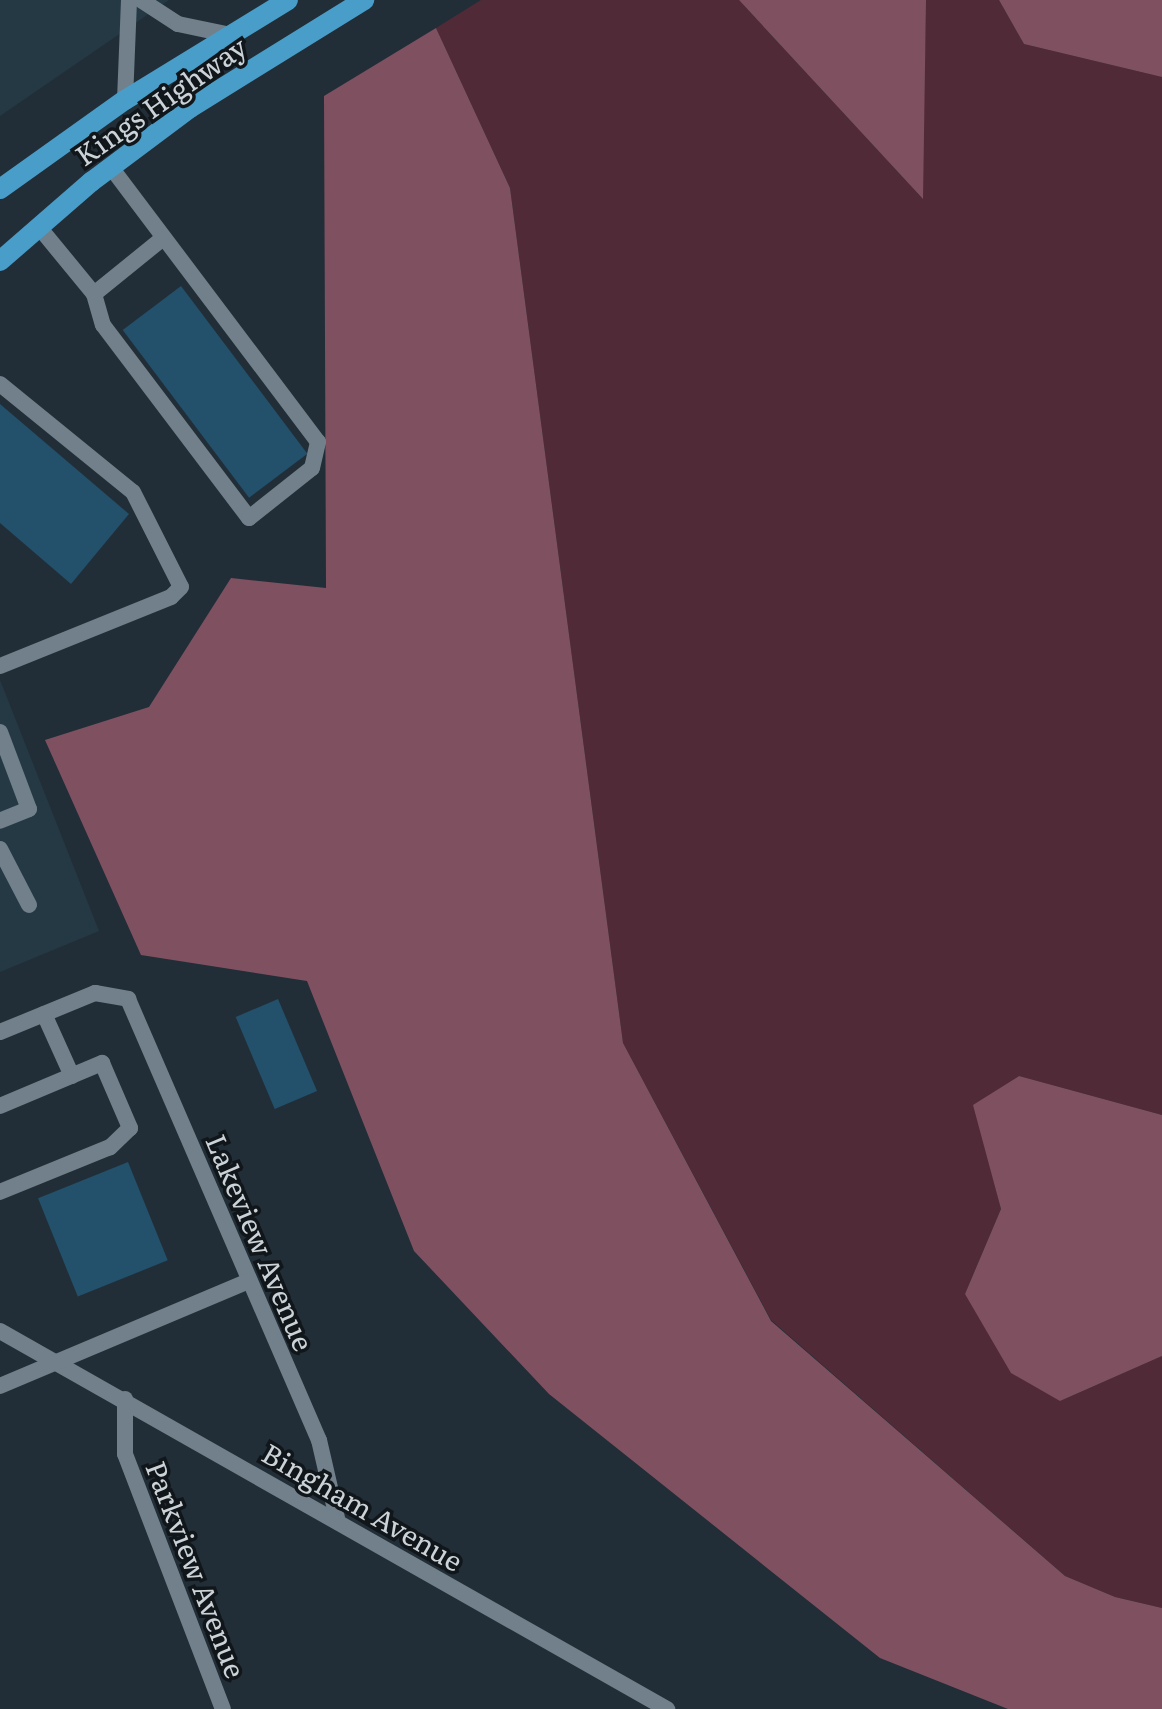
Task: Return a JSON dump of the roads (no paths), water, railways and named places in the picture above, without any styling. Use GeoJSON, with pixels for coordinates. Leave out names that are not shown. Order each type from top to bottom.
{"type":"FeatureCollection","features":[{"type":"Feature","properties":{"kind":"main road","name":"Kings Highway"},"geometry":{"type":"LineString","coordinates":[[0,189],[125,100],[288,0]]}},
{"type":"Feature","properties":{"kind":"main road","name":"Kings Highway"},"geometry":{"type":"LineString","coordinates":[[0,261],[111,167],[190,108],[364,0]]}},
{"type":"Feature","properties":{"kind":"street"},"geometry":{"type":"LineString","coordinates":[[125,100],[129,0]]}},
{"type":"Feature","properties":{"kind":"street"},"geometry":{"type":"LineString","coordinates":[[141,0],[178,24],[230,35]]}},
{"type":"Feature","properties":{"kind":"street"},"geometry":{"type":"LineString","coordinates":[[39,227],[94,294],[103,325],[249,518],[312,468],[318,442],[162,239],[111,167]]}},
{"type":"Feature","properties":{"kind":"street"},"geometry":{"type":"LineString","coordinates":[[94,294],[162,239]]}},
{"type":"Feature","properties":{"kind":"street"},"geometry":{"type":"LineString","coordinates":[[0,384],[133,492],[181,587],[171,597],[0,666]]}},
{"type":"Feature","properties":{"kind":"street"},"geometry":{"type":"LineString","coordinates":[[0,732],[29,809],[0,821]]}},
{"type":"Feature","properties":{"kind":"street"},"geometry":{"type":"LineString","coordinates":[[0,849],[29,905]]}},
{"type":"Feature","properties":{"kind":"street","name":"Lakeview Avenue"},"geometry":{"type":"LineString","coordinates":[[44,1014],[95,993],[117,994],[128,999],[319,1440],[338,1522]]}},
{"type":"Feature","properties":{"kind":"street"},"geometry":{"type":"LineString","coordinates":[[0,1032],[44,1014],[72,1076]]}},
{"type":"Feature","properties":{"kind":"street"},"geometry":{"type":"LineString","coordinates":[[0,1106],[102,1063],[130,1128],[110,1147],[0,1192]]}},
{"type":"Feature","properties":{"kind":"street"},"geometry":{"type":"LineString","coordinates":[[0,1386],[248,1281]]}},
{"type":"Feature","properties":{"kind":"street","name":"Bingham Avenue"},"geometry":{"type":"LineString","coordinates":[[0,1331],[338,1522],[640,1702],[667,1709]]}},
{"type":"Feature","properties":{"kind":"street","name":"Parkview Avenue"},"geometry":{"type":"LineString","coordinates":[[125,1399],[125,1454],[223,1709]]}}]}
